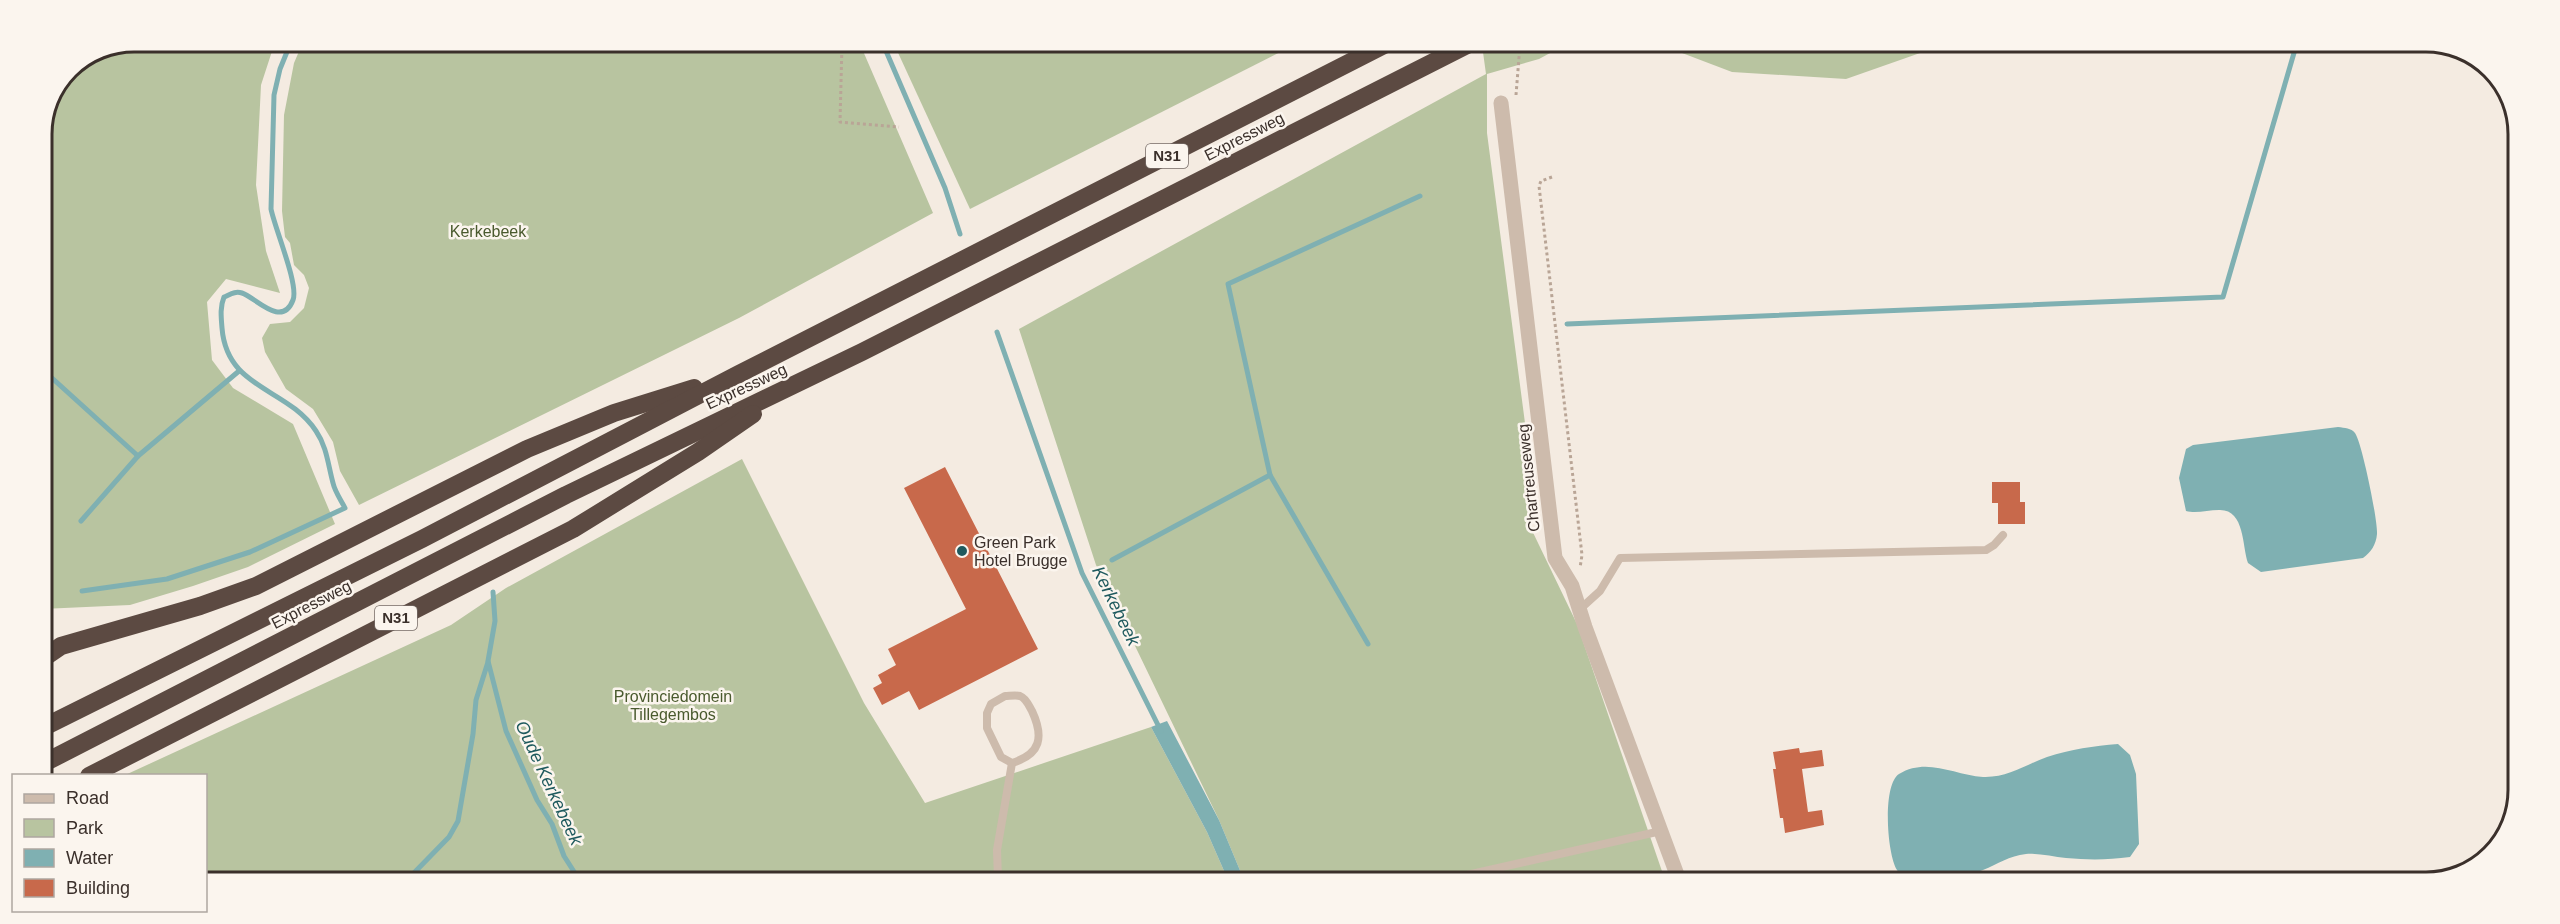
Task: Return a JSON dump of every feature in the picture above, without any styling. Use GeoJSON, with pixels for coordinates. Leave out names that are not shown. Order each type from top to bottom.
{"type":"FeatureCollection","features":[{"type":"Feature","properties":{"kind":"highway","name":"Expressweg"},"geometry":{"type":"LineString","coordinates":[[53,723],[422,539],[739,374],[1370,52]]}},
{"type":"Feature","properties":{"kind":"highway","name":"Expressweg"},"geometry":{"type":"LineString","coordinates":[[53,758],[566,495],[699,429],[792,387],[1453,52]]}},
{"type":"Feature","properties":{"kind":"highway","name":"N31"},"geometry":{"type":"LineString","coordinates":[[53,652],[61,646],[200,606],[256,586],[527,449],[614,413],[739,374]]}},
{"type":"Feature","properties":{"kind":"highway","name":"N31"},"geometry":{"type":"LineString","coordinates":[[92,774],[573,529],[698,452],[792,387]]}},
{"type":"Feature","properties":{"kind":"street","name":"Chartreuseweg"},"geometry":{"type":"LineString","coordinates":[[1501,103],[1555,558],[1572,586],[1676,872]]}},
{"type":"Feature","properties":{"kind":"lane"},"geometry":{"type":"LineString","coordinates":[[1579,610],[1599,591],[1620,558],[1986,550],[2003,535]]}},
{"type":"Feature","properties":{"kind":"lane"},"geometry":{"type":"LineString","coordinates":[[1005,696],[1020,696],[1028,704],[1039,727],[1038,743],[1029,758],[1012,763],[1001,758],[987,728],[987,713],[992,704],[1005,696]]}},
{"type":"Feature","properties":{"kind":"lane"},"geometry":{"type":"LineString","coordinates":[[998,872],[998,850],[1012,763]]}},
{"type":"Feature","properties":{"kind":"lane"},"geometry":{"type":"LineString","coordinates":[[1480,872],[1661,831]]}},
{"type":"Feature","properties":{"kind":"path"},"geometry":{"type":"LineString","coordinates":[[842,52],[840,122],[899,127]]}},
{"type":"Feature","properties":{"kind":"path"},"geometry":{"type":"LineString","coordinates":[[1552,177],[1541,181],[1539,186],[1582,555],[1580,568],[1572,586]]}},
{"type":"Feature","properties":{"kind":"green space"},"geometry":{"type":"Polygon","coordinates":[[[272,52],[261,85],[256,185],[266,251],[280,293],[226,279],[207,302],[212,360],[233,388],[293,424],[335,524],[248,567],[130,605],[53,609],[52,134],[54,118],[66,89],[76,76],[89,66],[118,54],[272,52]]]}},
{"type":"Feature","properties":{"kind":"green space","name":"Kerkebeek"},"geometry":{"type":"Polygon","coordinates":[[[299,52],[863,52],[933,213],[739,318],[359,505],[340,471],[333,442],[313,409],[286,389],[265,352],[262,338],[270,324],[290,322],[304,308],[309,288],[304,275],[294,265],[290,243],[285,237],[282,211],[284,115],[294,63],[299,52]]]}},
{"type":"Feature","properties":{"kind":"green space"},"geometry":{"type":"Polygon","coordinates":[[[898,52],[1280,52],[970,209],[898,52]]]}},
{"type":"Feature","properties":{"kind":"green space"},"geometry":{"type":"Polygon","coordinates":[[[1483,52],[1552,52],[1539,59],[1487,74],[1487,133],[1531,469],[1532,496],[1526,518],[1577,624],[1662,872],[1241,872],[1219,820],[1096,565],[1019,329],[1486,74],[1483,52]]]}},
{"type":"Feature","properties":{"kind":"green space"},"geometry":{"type":"Polygon","coordinates":[[[1679,52],[1923,52],[1846,79],[1732,72],[1679,52]]]}},
{"type":"Feature","properties":{"kind":"green space","name":"Provinciedomein Tillegembos"},"geometry":{"type":"Polygon","coordinates":[[[742,459],[864,703],[925,803],[1151,727],[1207,832],[1224,872],[207,872],[207,774],[127,774],[451,625],[506,588],[742,459]]]}},
{"type":"Feature","properties":{"kind":"water"},"geometry":{"type":"Polygon","coordinates":[[[2338,427],[2350,429],[2355,433],[2362,451],[2372,499],[2377,534],[2373,548],[2363,558],[2261,572],[2248,563],[2241,530],[2234,515],[2219,510],[2186,511],[2179,478],[2186,449],[2193,445],[2338,427]]]}},
{"type":"Feature","properties":{"kind":"water"},"geometry":{"type":"Polygon","coordinates":[[[1167,721],[1219,820],[1241,872],[1224,872],[1207,832],[1151,727],[1167,721]]]}},
{"type":"Feature","properties":{"kind":"water"},"geometry":{"type":"Polygon","coordinates":[[[2118,744],[2130,755],[2136,774],[2139,844],[2130,857],[2090,859],[2026,854],[2009,858],[1977,872],[1899,872],[1897,870],[1891,850],[1888,805],[1890,791],[1899,774],[1909,769],[1930,767],[1972,776],[1992,777],[2047,757],[2091,747],[2118,744]]]}},
{"type":"Feature","properties":{"kind":"building","name":"Green Park Hotel Brugge"},"geometry":{"type":"Polygon","coordinates":[[[945,467],[1038,649],[919,710],[909,691],[882,705],[873,688],[882,683],[878,675],[896,665],[888,649],[966,609],[904,488],[945,467]]]}},
{"type":"Feature","properties":{"kind":"building"},"geometry":{"type":"Polygon","coordinates":[[[1992,482],[2020,482],[2020,502],[2025,502],[2025,524],[1998,524],[1998,503],[1992,503],[1992,482]]]}},
{"type":"Feature","properties":{"kind":"building"},"geometry":{"type":"Polygon","coordinates":[[[1799,748],[1800,753],[1822,750],[1824,766],[1802,769],[1808,812],[1822,810],[1824,825],[1785,833],[1783,818],[1780,818],[1773,752],[1799,748]]]}},
{"type":"Feature","properties":{"kind":"waterway","name":"Oude Kerkebeek"},"geometry":{"type":"LineString","coordinates":[[82,591],[167,579],[250,552],[345,508],[334,486],[325,450],[316,431],[304,416],[246,376],[235,364],[226,348],[222,328],[221,312],[224,297],[231,294],[242,293],[275,312],[282,312],[293,300],[293,282],[271,209],[274,95],[287,52]]}},
{"type":"Feature","properties":{"kind":"waterway","name":"Kerkebeek"},"geometry":{"type":"LineString","coordinates":[[886,52],[945,188],[960,234]]}},
{"type":"Feature","properties":{"kind":"waterway"},"geometry":{"type":"LineString","coordinates":[[1567,324],[2223,297],[2294,52]]}},
{"type":"Feature","properties":{"kind":"waterway"},"geometry":{"type":"LineString","coordinates":[[1368,644],[1270,475],[1228,284],[1420,196]]}},
{"type":"Feature","properties":{"kind":"waterway","name":"Kerkebeek"},"geometry":{"type":"LineString","coordinates":[[997,332],[1082,573],[1161,731]]}},
{"type":"Feature","properties":{"kind":"waterway"},"geometry":{"type":"LineString","coordinates":[[81,521],[138,456],[239,371]]}},
{"type":"Feature","properties":{"kind":"waterway"},"geometry":{"type":"LineString","coordinates":[[52,378],[138,456]]}},
{"type":"Feature","properties":{"kind":"waterway"},"geometry":{"type":"LineString","coordinates":[[1112,560],[1270,475]]}},
{"type":"Feature","properties":{"kind":"waterway","name":"Oude Kerkebeek"},"geometry":{"type":"LineString","coordinates":[[493,592],[495,621],[488,661],[506,731],[537,800],[552,824],[564,856],[574,872]]}},
{"type":"Feature","properties":{"kind":"waterway"},"geometry":{"type":"LineString","coordinates":[[415,872],[449,837],[458,821],[473,734],[476,700],[488,662]]}},
{"type":"Feature","properties":{"kind":"place","name":"Green Park Hotel Brugge"},"geometry":{"type":"Point","coordinates":[962,551]}}]}
